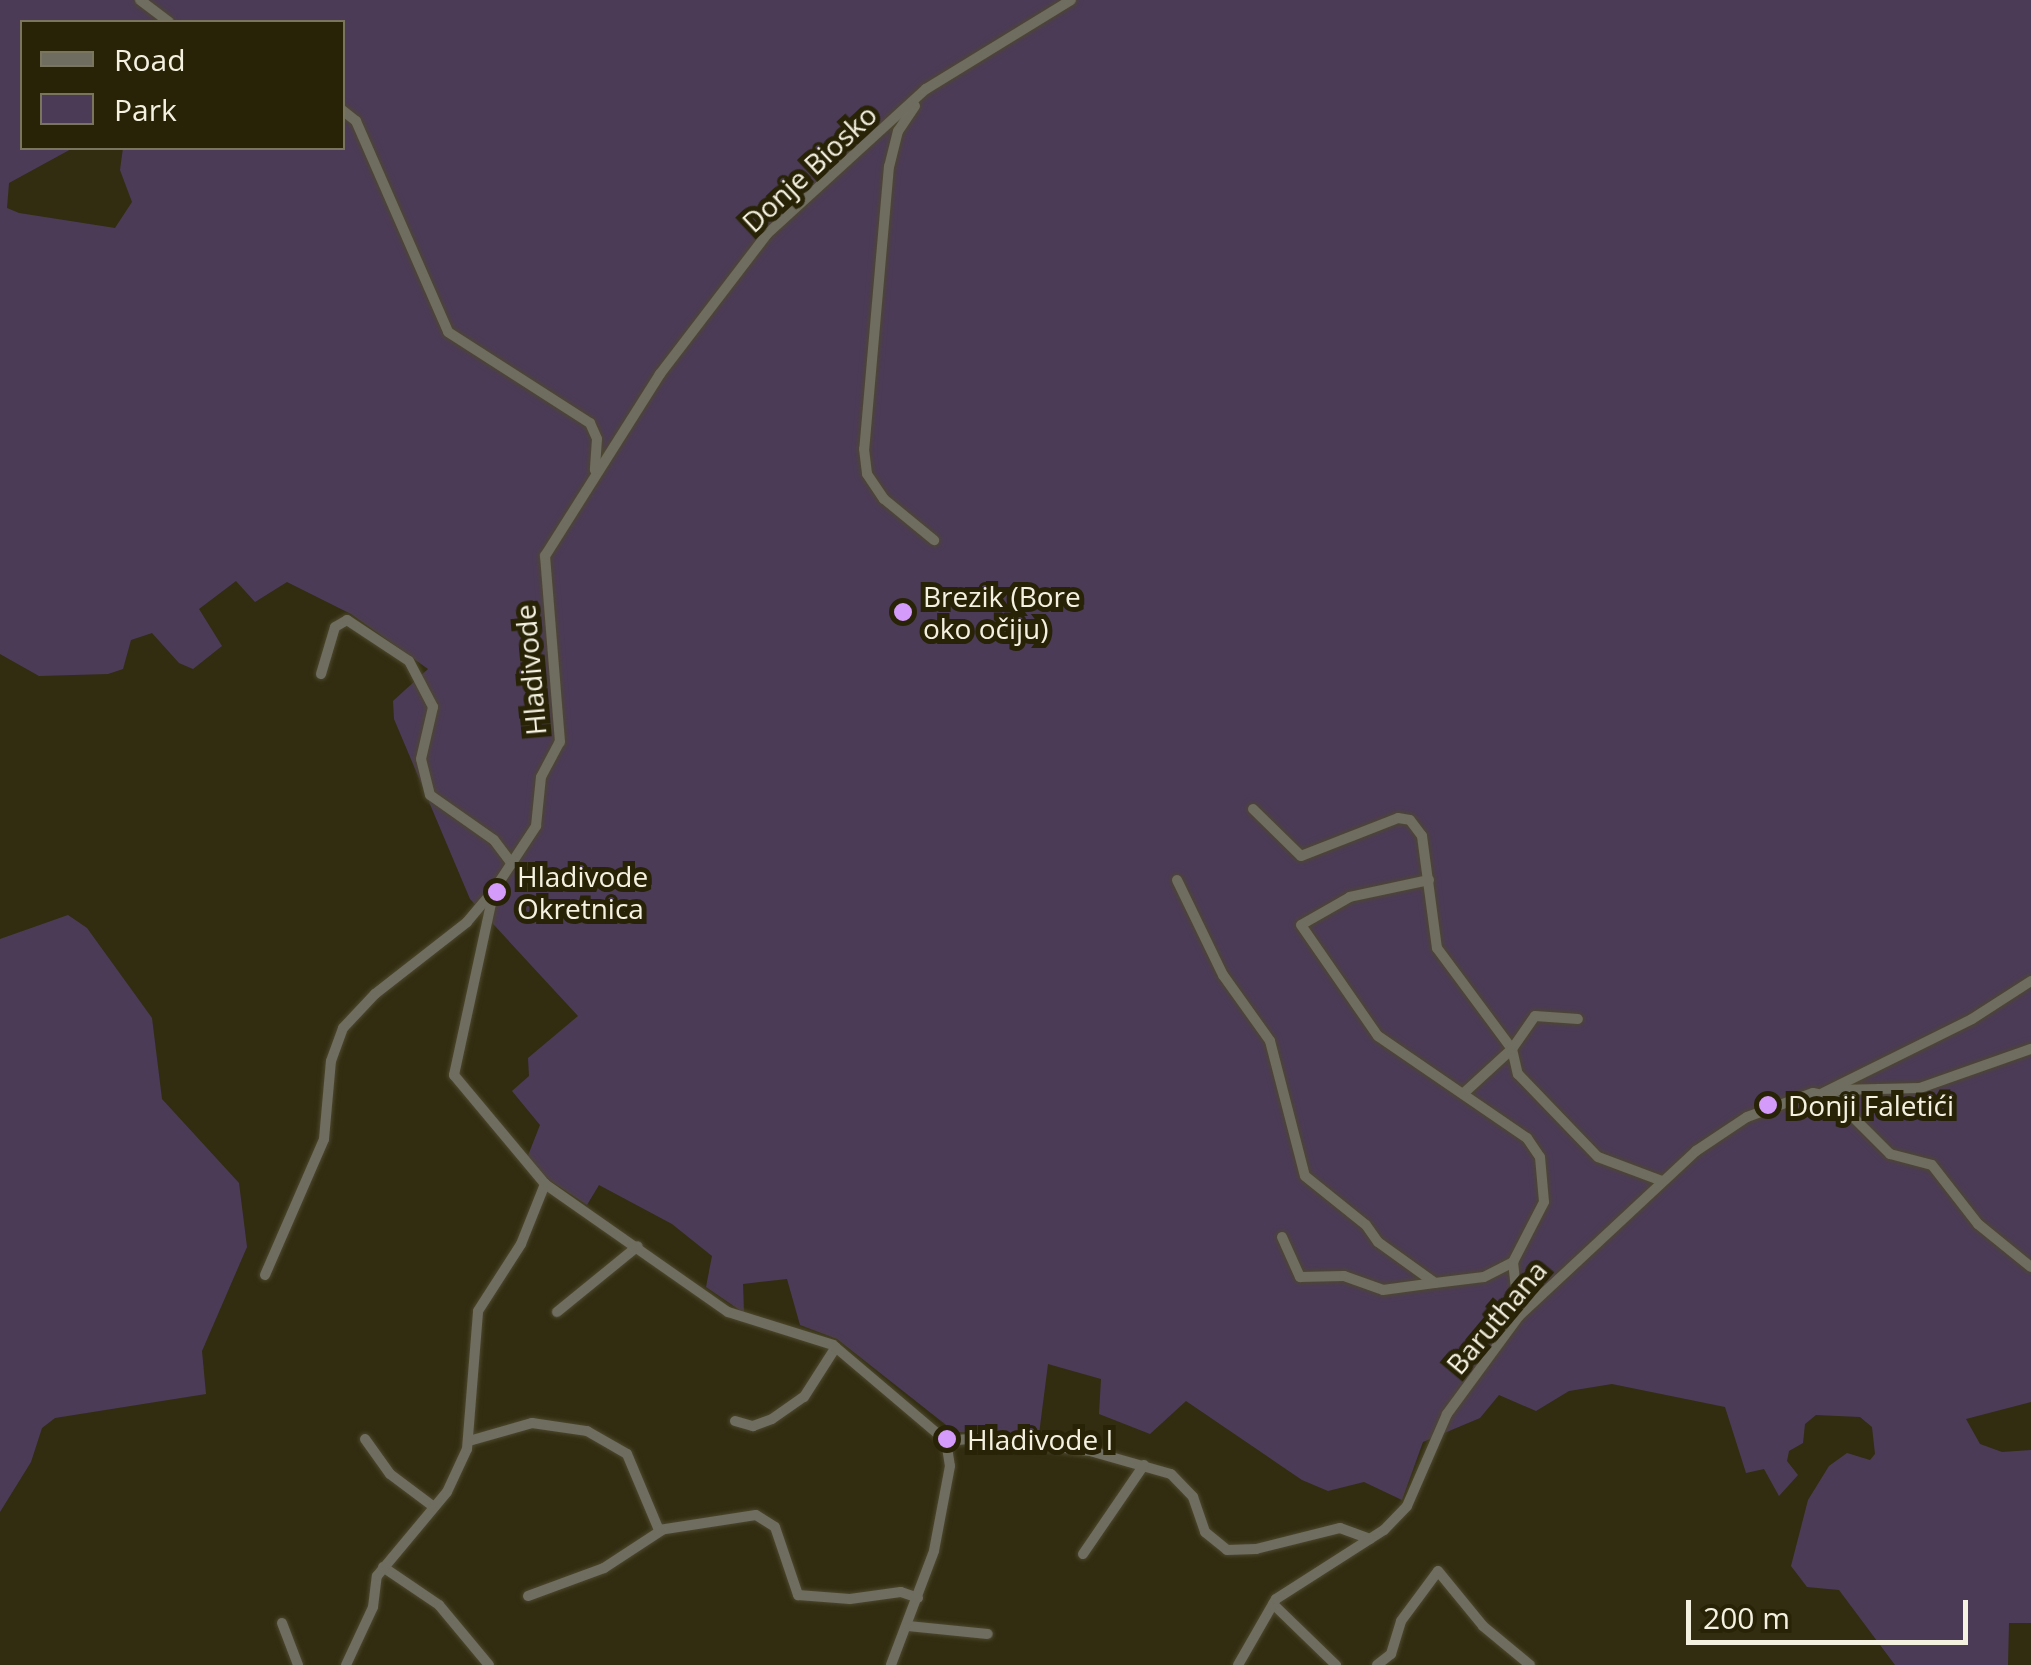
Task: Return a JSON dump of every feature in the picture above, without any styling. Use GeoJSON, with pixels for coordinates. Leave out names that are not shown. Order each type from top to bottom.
{"type":"FeatureCollection","features":[{"type":"Feature","properties":{"kind":"street"},"geometry":{"type":"LineString","coordinates":[[140,0],[167,20]]}},
{"type":"Feature","properties":{"kind":"street","name":"Donje Biosko"},"geometry":{"type":"LineString","coordinates":[[595,470],[616,452],[672,357],[767,234],[926,89],[1070,0]]}},
{"type":"Feature","properties":{"kind":"street"},"geometry":{"type":"LineString","coordinates":[[926,89],[898,131],[888,166],[864,449],[867,474],[884,499],[934,540]]}},
{"type":"Feature","properties":{"kind":"street"},"geometry":{"type":"LineString","coordinates":[[345,112],[356,121],[448,332],[590,423],[597,438],[595,470]]}},
{"type":"Feature","properties":{"kind":"street","name":"Hladivode"},"geometry":{"type":"LineString","coordinates":[[595,470],[543,564],[560,742],[541,777],[536,826],[494,890],[454,1075],[545,1184],[728,1312],[836,1347],[946,1441]]}},
{"type":"Feature","properties":{"kind":"street"},"geometry":{"type":"LineString","coordinates":[[321,674],[335,626],[346,620],[409,660],[433,707],[421,759],[430,795],[494,840],[512,864]]}},
{"type":"Feature","properties":{"kind":"street"},"geometry":{"type":"LineString","coordinates":[[1253,808],[1300,856],[1404,817],[1422,836],[1438,948],[1512,1049],[1518,1074],[1562,1127],[1598,1157],[1662,1181]]}},
{"type":"Feature","properties":{"kind":"street"},"geometry":{"type":"LineString","coordinates":[[1177,880],[1223,974],[1267,1034],[1306,1176],[1366,1225],[1378,1242],[1435,1283]]}},
{"type":"Feature","properties":{"kind":"street"},"geometry":{"type":"LineString","coordinates":[[1428,880],[1350,897],[1301,925],[1378,1036],[1527,1138],[1540,1157],[1544,1202],[1513,1262],[1519,1316]]}},
{"type":"Feature","properties":{"kind":"street"},"geometry":{"type":"LineString","coordinates":[[265,1274],[324,1139],[332,1061],[343,1028],[398,975],[467,922],[494,890]]}},
{"type":"Feature","properties":{"kind":"street"},"geometry":{"type":"LineString","coordinates":[[1822,1093],[1972,1020],[2031,981]]}},
{"type":"Feature","properties":{"kind":"street"},"geometry":{"type":"LineString","coordinates":[[1465,1092],[1512,1049],[1535,1016],[1578,1019]]}},
{"type":"Feature","properties":{"kind":"street"},"geometry":{"type":"LineString","coordinates":[[1822,1093],[1920,1088],[2031,1050]]}},
{"type":"Feature","properties":{"kind":"street"},"geometry":{"type":"LineString","coordinates":[[1822,1093],[1845,1107],[1890,1154],[1932,1165],[1978,1224],[2031,1267]]}},
{"type":"Feature","properties":{"kind":"street","name":"Baruthana"},"geometry":{"type":"LineString","coordinates":[[1238,1665],[1273,1604],[1296,1581],[1370,1540],[1407,1506],[1448,1414],[1519,1316],[1696,1151],[1757,1112],[1822,1093]]}},
{"type":"Feature","properties":{"kind":"street"},"geometry":{"type":"LineString","coordinates":[[346,1665],[383,1568],[434,1508],[469,1441],[478,1311],[512,1262],[545,1184]]}},
{"type":"Feature","properties":{"kind":"street"},"geometry":{"type":"LineString","coordinates":[[1282,1237],[1300,1276],[1344,1276],[1384,1290],[1484,1277],[1513,1262]]}},
{"type":"Feature","properties":{"kind":"street"},"geometry":{"type":"LineString","coordinates":[[557,1312],[638,1246]]}},
{"type":"Feature","properties":{"kind":"street"},"geometry":{"type":"LineString","coordinates":[[735,1422],[752,1426],[772,1419],[804,1397],[836,1347]]}},
{"type":"Feature","properties":{"kind":"street"},"geometry":{"type":"LineString","coordinates":[[469,1441],[532,1423],[587,1431],[627,1454],[652,1524],[662,1530]]}},
{"type":"Feature","properties":{"kind":"street"},"geometry":{"type":"LineString","coordinates":[[365,1440],[390,1474],[434,1508]]}},
{"type":"Feature","properties":{"kind":"street"},"geometry":{"type":"LineString","coordinates":[[891,1665],[918,1598],[943,1514],[946,1441],[1008,1440],[1142,1464],[1184,1484],[1205,1532],[1227,1550],[1266,1548],[1340,1528],[1370,1540]]}},
{"type":"Feature","properties":{"kind":"street"},"geometry":{"type":"LineString","coordinates":[[1083,1554],[1142,1464]]}},
{"type":"Feature","properties":{"kind":"street"},"geometry":{"type":"LineString","coordinates":[[528,1596],[604,1568],[662,1530],[756,1515],[775,1526],[798,1595],[850,1598],[901,1592],[918,1598]]}},
{"type":"Feature","properties":{"kind":"street"},"geometry":{"type":"LineString","coordinates":[[383,1568],[439,1605],[489,1665]]}},
{"type":"Feature","properties":{"kind":"street"},"geometry":{"type":"LineString","coordinates":[[1376,1665],[1391,1654],[1401,1621],[1438,1571],[1482,1626],[1530,1665]]}},
{"type":"Feature","properties":{"kind":"street"},"geometry":{"type":"LineString","coordinates":[[1273,1604],[1336,1665]]}},
{"type":"Feature","properties":{"kind":"street"},"geometry":{"type":"LineString","coordinates":[[282,1623],[298,1665]]}},
{"type":"Feature","properties":{"kind":"street"},"geometry":{"type":"LineString","coordinates":[[908,1626],[988,1634]]}},
{"type":"Feature","properties":{"kind":"green space"},"geometry":{"type":"Polygon","coordinates":[[[0,0],[2031,0],[2031,1402],[1966,1419],[1980,1444],[2002,1452],[2031,1450],[2031,1623],[2009,1623],[2008,1665],[1895,1665],[1839,1590],[1807,1587],[1791,1566],[1808,1500],[1829,1466],[1847,1453],[1870,1460],[1875,1454],[1872,1427],[1860,1417],[1816,1415],[1805,1424],[1803,1443],[1789,1451],[1787,1461],[1798,1475],[1779,1496],[1764,1469],[1746,1473],[1725,1407],[1612,1384],[1569,1391],[1536,1411],[1499,1395],[1480,1418],[1423,1442],[1402,1500],[1364,1482],[1328,1491],[1302,1480],[1186,1401],[1150,1434],[1099,1414],[1101,1379],[1048,1364],[1039,1434],[955,1432],[837,1339],[800,1325],[787,1279],[743,1284],[744,1313],[706,1287],[712,1256],[672,1224],[599,1185],[587,1205],[546,1178],[527,1158],[540,1125],[512,1091],[529,1076],[528,1058],[578,1016],[470,899],[394,719],[393,701],[428,669],[351,614],[287,582],[255,602],[236,581],[199,609],[222,646],[193,669],[179,663],[152,633],[131,640],[123,669],[108,674],[39,676],[0,654],[0,0]]]}},
{"type":"Feature","properties":{"kind":"green space"},"geometry":{"type":"Polygon","coordinates":[[[68,915],[87,928],[152,1018],[162,1099],[239,1183],[247,1247],[202,1351],[206,1394],[55,1418],[42,1428],[31,1462],[0,1512],[0,939],[68,915]]]}},
{"type":"Feature","properties":{"kind":"place","name":"Brezik (Bore oko očiju)"},"geometry":{"type":"Point","coordinates":[903,612]}},
{"type":"Feature","properties":{"kind":"place","name":"Hladivode Okretnica"},"geometry":{"type":"Point","coordinates":[497,892]}},
{"type":"Feature","properties":{"kind":"place","name":"Donji Faletići"},"geometry":{"type":"Point","coordinates":[1768,1105]}},
{"type":"Feature","properties":{"kind":"place","name":"Hladivode I"},"geometry":{"type":"Point","coordinates":[947,1439]}}]}
